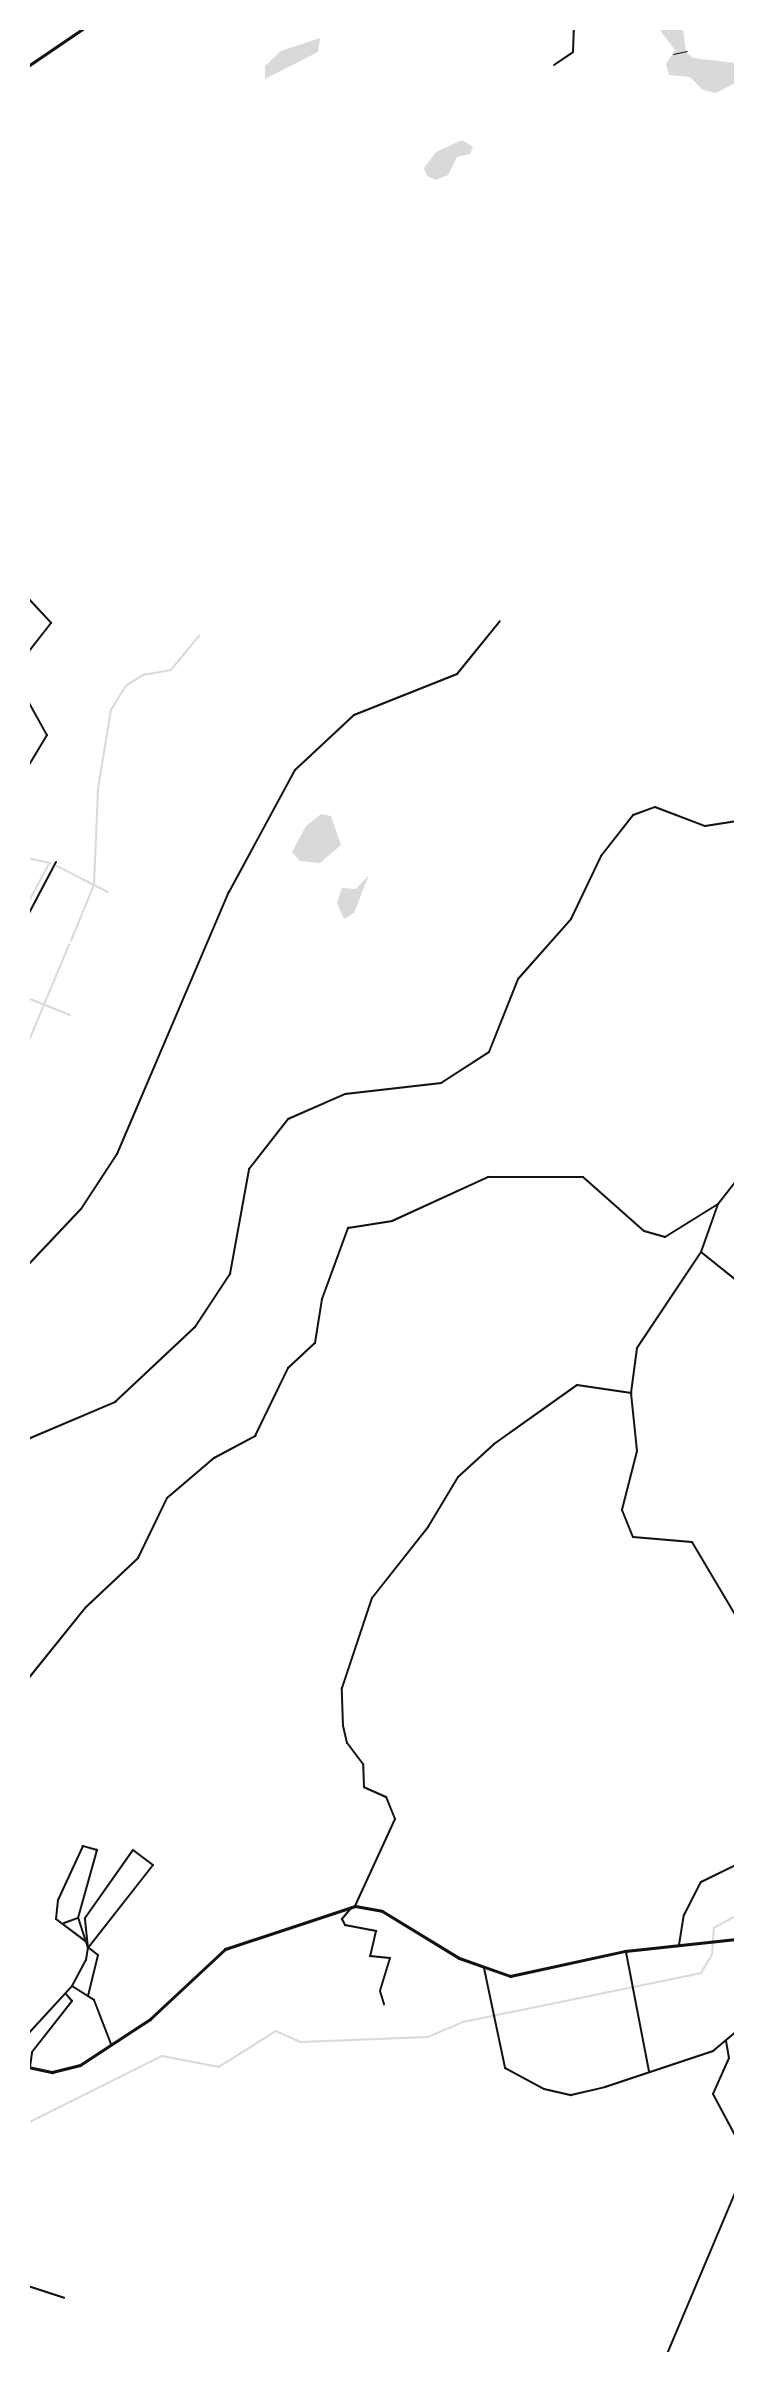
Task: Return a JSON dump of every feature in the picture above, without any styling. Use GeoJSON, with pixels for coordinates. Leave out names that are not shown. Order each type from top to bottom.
{"type":"FeatureCollection","features":[{"type":"Feature","properties":{"kind":"main road"},"geometry":{"type":"LineString","coordinates":[[28,66],[84,28]]}},
{"type":"Feature","properties":{"kind":"main road"},"geometry":{"type":"LineString","coordinates":[[29,2067],[68,2070],[111,2046],[150,2019],[225,1950],[354,1907],[381,1911],[484,1968],[520,1976],[625,1951],[735,1939]]}},
{"type":"Feature","properties":{"kind":"street"},"geometry":{"type":"LineString","coordinates":[[554,65],[573,52],[574,28]]}},
{"type":"Feature","properties":{"kind":"street"},"geometry":{"type":"LineString","coordinates":[[28,598],[51,623],[28,652]]}},
{"type":"Feature","properties":{"kind":"street"},"geometry":{"type":"LineString","coordinates":[[28,1265],[81,1209],[117,1154],[229,891],[295,770],[354,715],[457,674],[500,621]]}},
{"type":"Feature","properties":{"kind":"street"},"geometry":{"type":"LineString","coordinates":[[28,701],[47,735],[28,767]]}},
{"type":"Feature","properties":{"kind":"street"},"geometry":{"type":"LineString","coordinates":[[28,1439],[115,1402],[195,1327],[230,1274],[249,1169],[288,1119],[345,1094],[441,1083],[489,1052],[518,979],[571,919],[601,856],[633,815],[655,807],[705,826],[735,821]]}},
{"type":"Feature","properties":{"kind":"street"},"geometry":{"type":"LineString","coordinates":[[28,915],[56,862]]}},
{"type":"Feature","properties":{"kind":"street"},"geometry":{"type":"LineString","coordinates":[[28,1679],[85,1608],[138,1558],[167,1498],[214,1458],[255,1436],[288,1368],[315,1343],[322,1299],[348,1228],[392,1221],[488,1177],[584,1177],[644,1231],[665,1237],[718,1204]]}},
{"type":"Feature","properties":{"kind":"street"},"geometry":{"type":"LineString","coordinates":[[735,1181],[718,1204],[700,1252],[644,1333],[633,1360],[631,1393],[637,1451],[622,1510],[627,1532],[633,1537],[692,1542],[735,1617]]}},
{"type":"Feature","properties":{"kind":"street"},"geometry":{"type":"LineString","coordinates":[[700,1252],[735,1280]]}},
{"type":"Feature","properties":{"kind":"street"},"geometry":{"type":"LineString","coordinates":[[384,2004],[380,1991],[390,1959],[370,1956],[376,1931],[345,1925],[342,1919],[354,1907],[395,1819],[386,1797],[364,1787],[363,1764],[343,1726],[342,1688],[372,1598],[428,1527],[458,1477],[494,1444],[577,1385],[631,1393]]}},
{"type":"Feature","properties":{"kind":"street"},"geometry":{"type":"LineString","coordinates":[[85,1941],[56,1919],[57,1906],[83,1846],[97,1850],[78,1918],[88,1948],[98,1955],[88,1996]]}},
{"type":"Feature","properties":{"kind":"street"},"geometry":{"type":"LineString","coordinates":[[28,2034],[72,1986],[88,1948],[153,1864],[133,1850],[85,1918],[88,1948]]}},
{"type":"Feature","properties":{"kind":"street"},"geometry":{"type":"LineString","coordinates":[[679,1945],[684,1915],[701,1882],[735,1865]]}},
{"type":"Feature","properties":{"kind":"street"},"geometry":{"type":"LineString","coordinates":[[63,1923],[78,1918]]}},
{"type":"Feature","properties":{"kind":"street"},"geometry":{"type":"LineString","coordinates":[[625,1951],[649,2072]]}},
{"type":"Feature","properties":{"kind":"street"},"geometry":{"type":"LineString","coordinates":[[484,1968],[505,2068],[533,2085],[571,2095],[713,2051],[735,2032]]}},
{"type":"Feature","properties":{"kind":"street"},"geometry":{"type":"LineString","coordinates":[[72,1986],[88,1996],[110,2030],[111,2046]]}},
{"type":"Feature","properties":{"kind":"street"},"geometry":{"type":"LineString","coordinates":[[29,2067],[32,2052],[72,2001],[66,1994]]}},
{"type":"Feature","properties":{"kind":"street"},"geometry":{"type":"LineString","coordinates":[[726,2041],[729,2058],[713,2094],[735,2137]]}},
{"type":"Feature","properties":{"kind":"street"},"geometry":{"type":"LineString","coordinates":[[667,2354],[735,2190]]}},
{"type":"Feature","properties":{"kind":"street"},"geometry":{"type":"LineString","coordinates":[[28,2286],[64,2298]]}},
{"type":"Feature","properties":{"kind":"path"},"geometry":{"type":"LineString","coordinates":[[673,54],[687,51]]}},
{"type":"Feature","properties":{"kind":"shaded area"},"geometry":{"type":"Polygon","coordinates":[[[659,29],[683,29],[686,52],[693,58],[735,63],[735,83],[716,93],[703,90],[690,77],[669,75],[666,64],[675,50],[659,29]]]}},
{"type":"Feature","properties":{"kind":"shaded area"},"geometry":{"type":"Polygon","coordinates":[[[320,38],[318,52],[265,79],[265,66],[281,51],[320,38]]]}},
{"type":"Feature","properties":{"kind":"shaded area"},"geometry":{"type":"Polygon","coordinates":[[[462,140],[473,147],[470,154],[457,157],[448,175],[436,180],[427,176],[424,168],[436,152],[462,140]]]}},
{"type":"Feature","properties":{"kind":"shaded area"},"geometry":{"type":"Polygon","coordinates":[[[321,814],[331,816],[341,845],[320,863],[300,861],[292,852],[306,826],[321,814]]]}},
{"type":"Feature","properties":{"kind":"shaded area"},"geometry":{"type":"Polygon","coordinates":[[[369,875],[354,913],[344,919],[337,903],[342,888],[356,889],[369,875]]]}},
{"type":"Feature","properties":{"kind":"waterway"},"geometry":{"type":"LineString","coordinates":[[71,941],[94,885],[98,789],[111,710],[126,686],[143,675],[171,670],[199,636]]}},
{"type":"Feature","properties":{"kind":"waterway"},"geometry":{"type":"LineString","coordinates":[[28,858],[50,863],[28,904]]}},
{"type":"Feature","properties":{"kind":"waterway"},"geometry":{"type":"LineString","coordinates":[[57,866],[108,892]]}},
{"type":"Feature","properties":{"kind":"waterway"},"geometry":{"type":"LineString","coordinates":[[28,1043],[69,945]]}},
{"type":"Feature","properties":{"kind":"waterway"},"geometry":{"type":"LineString","coordinates":[[28,998],[70,1015]]}},
{"type":"Feature","properties":{"kind":"waterway"},"geometry":{"type":"LineString","coordinates":[[28,2123],[162,2056],[219,2067],[276,2031],[301,2042],[428,2037],[463,2022],[701,1973],[712,1955],[714,1928],[736,1916]]}}]}
